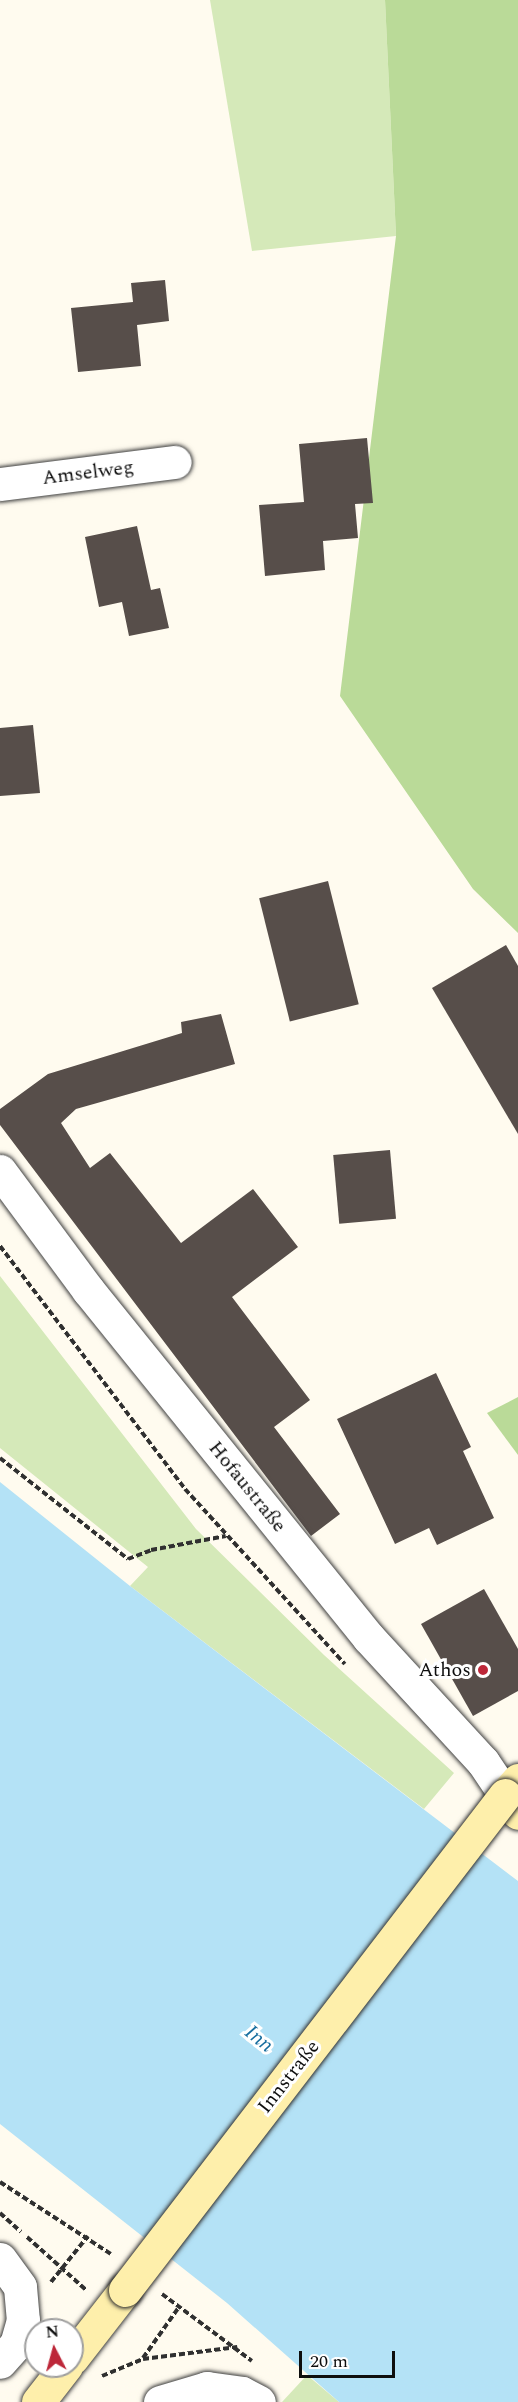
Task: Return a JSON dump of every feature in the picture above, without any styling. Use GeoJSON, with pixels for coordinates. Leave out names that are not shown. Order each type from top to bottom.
{"type":"FeatureCollection","features":[{"type":"Feature","properties":{"kind":"main road","name":"Innstraße"},"geometry":{"type":"LineString","coordinates":[[84,2367],[125,2290],[514,1796]]}},
{"type":"Feature","properties":{"kind":"main road"},"geometry":{"type":"LineString","coordinates":[[38,2402],[57,2378]]}},
{"type":"Feature","properties":{"kind":"street","name":"Amselweg"},"geometry":{"type":"LineString","coordinates":[[0,484],[175,462]]}},
{"type":"Feature","properties":{"kind":"street","name":"Hofaustraße"},"geometry":{"type":"LineString","coordinates":[[0,1171],[88,1290],[338,1600],[514,1796]]}},
{"type":"Feature","properties":{"kind":"street"},"geometry":{"type":"LineString","coordinates":[[0,2259],[20,2287],[23,2320],[16,2344],[0,2362]]}},
{"type":"Feature","properties":{"kind":"street"},"geometry":{"type":"LineString","coordinates":[[160,2402],[207,2388],[242,2393],[259,2402]]}},
{"type":"Feature","properties":{"kind":"path"},"geometry":{"type":"LineString","coordinates":[[0,1246],[184,1489],[348,1667]]}},
{"type":"Feature","properties":{"kind":"path"},"geometry":{"type":"LineString","coordinates":[[0,1458],[128,1559],[151,1550],[227,1536]]}},
{"type":"Feature","properties":{"kind":"path"},"geometry":{"type":"LineString","coordinates":[[0,2182],[88,2235],[62,2268],[0,2213]]}},
{"type":"Feature","properties":{"kind":"path"},"geometry":{"type":"LineString","coordinates":[[143,2359],[179,2307]]}},
{"type":"Feature","properties":{"kind":"path"},"geometry":{"type":"LineString","coordinates":[[84,2369],[237,2347]]}},
{"type":"Feature","properties":{"kind":"green space"},"geometry":{"type":"Polygon","coordinates":[[[210,0],[385,0],[396,236],[252,251],[210,0]]]}},
{"type":"Feature","properties":{"kind":"green space"},"geometry":{"type":"Polygon","coordinates":[[[385,0],[518,0],[518,933],[473,889],[340,696],[396,236],[385,0]]]}},
{"type":"Feature","properties":{"kind":"green space"},"geometry":{"type":"Polygon","coordinates":[[[0,1276],[196,1529],[324,1655],[454,1773],[424,1809],[130,1586],[148,1567],[0,1448],[0,1276]]]}},
{"type":"Feature","properties":{"kind":"green space"},"geometry":{"type":"Polygon","coordinates":[[[518,1397],[518,1455],[487,1413],[518,1397]]]}},
{"type":"Feature","properties":{"kind":"green space"},"geometry":{"type":"Polygon","coordinates":[[[307,2375],[339,2402],[282,2402],[307,2375]]]}},
{"type":"Feature","properties":{"kind":"water","name":"Inn"},"geometry":{"type":"Polygon","coordinates":[[[0,1482],[130,1586],[518,1881],[518,2402],[339,2402],[227,2303],[0,2124],[0,1482]]]}},
{"type":"Feature","properties":{"kind":"building"},"geometry":{"type":"Polygon","coordinates":[[[165,280],[169,321],[137,325],[141,366],[78,372],[71,308],[133,302],[131,283],[165,280]]]}},
{"type":"Feature","properties":{"kind":"building"},"geometry":{"type":"Polygon","coordinates":[[[367,438],[373,503],[355,504],[358,538],[323,541],[325,570],[265,576],[259,505],[304,502],[299,444],[367,438]]]}},
{"type":"Feature","properties":{"kind":"building"},"geometry":{"type":"Polygon","coordinates":[[[137,526],[151,590],[160,588],[169,628],[129,636],[122,602],[99,607],[85,537],[137,526]]]}},
{"type":"Feature","properties":{"kind":"building"},"geometry":{"type":"Polygon","coordinates":[[[33,725],[40,793],[0,796],[0,728],[33,725]]]}},
{"type":"Feature","properties":{"kind":"building"},"geometry":{"type":"Polygon","coordinates":[[[328,881],[359,1004],[290,1021],[259,898],[328,881]]]}},
{"type":"Feature","properties":{"kind":"building"},"geometry":{"type":"Polygon","coordinates":[[[506,945],[518,966],[518,1134],[432,988],[506,945]]]}},
{"type":"Feature","properties":{"kind":"building"},"geometry":{"type":"Polygon","coordinates":[[[221,1014],[235,1064],[76,1109],[61,1123],[90,1168],[110,1153],[181,1243],[253,1189],[298,1247],[232,1297],[310,1400],[274,1427],[340,1514],[311,1536],[0,1125],[0,1109],[48,1074],[182,1033],[181,1022],[221,1014]]]}},
{"type":"Feature","properties":{"kind":"building"},"geometry":{"type":"Polygon","coordinates":[[[390,1150],[396,1219],[339,1224],[333,1155],[390,1150]]]}},
{"type":"Feature","properties":{"kind":"building"},"geometry":{"type":"Polygon","coordinates":[[[436,1373],[471,1447],[463,1451],[494,1518],[437,1545],[429,1528],[395,1544],[337,1419],[436,1373]]]}},
{"type":"Feature","properties":{"kind":"building","name":"Athos"},"geometry":{"type":"Polygon","coordinates":[[[484,1589],[518,1649],[518,1691],[473,1716],[421,1624],[484,1589]]]}},
{"type":"Feature","properties":{"kind":"place","name":"Athos"},"geometry":{"type":"Point","coordinates":[483,1670]}}]}
